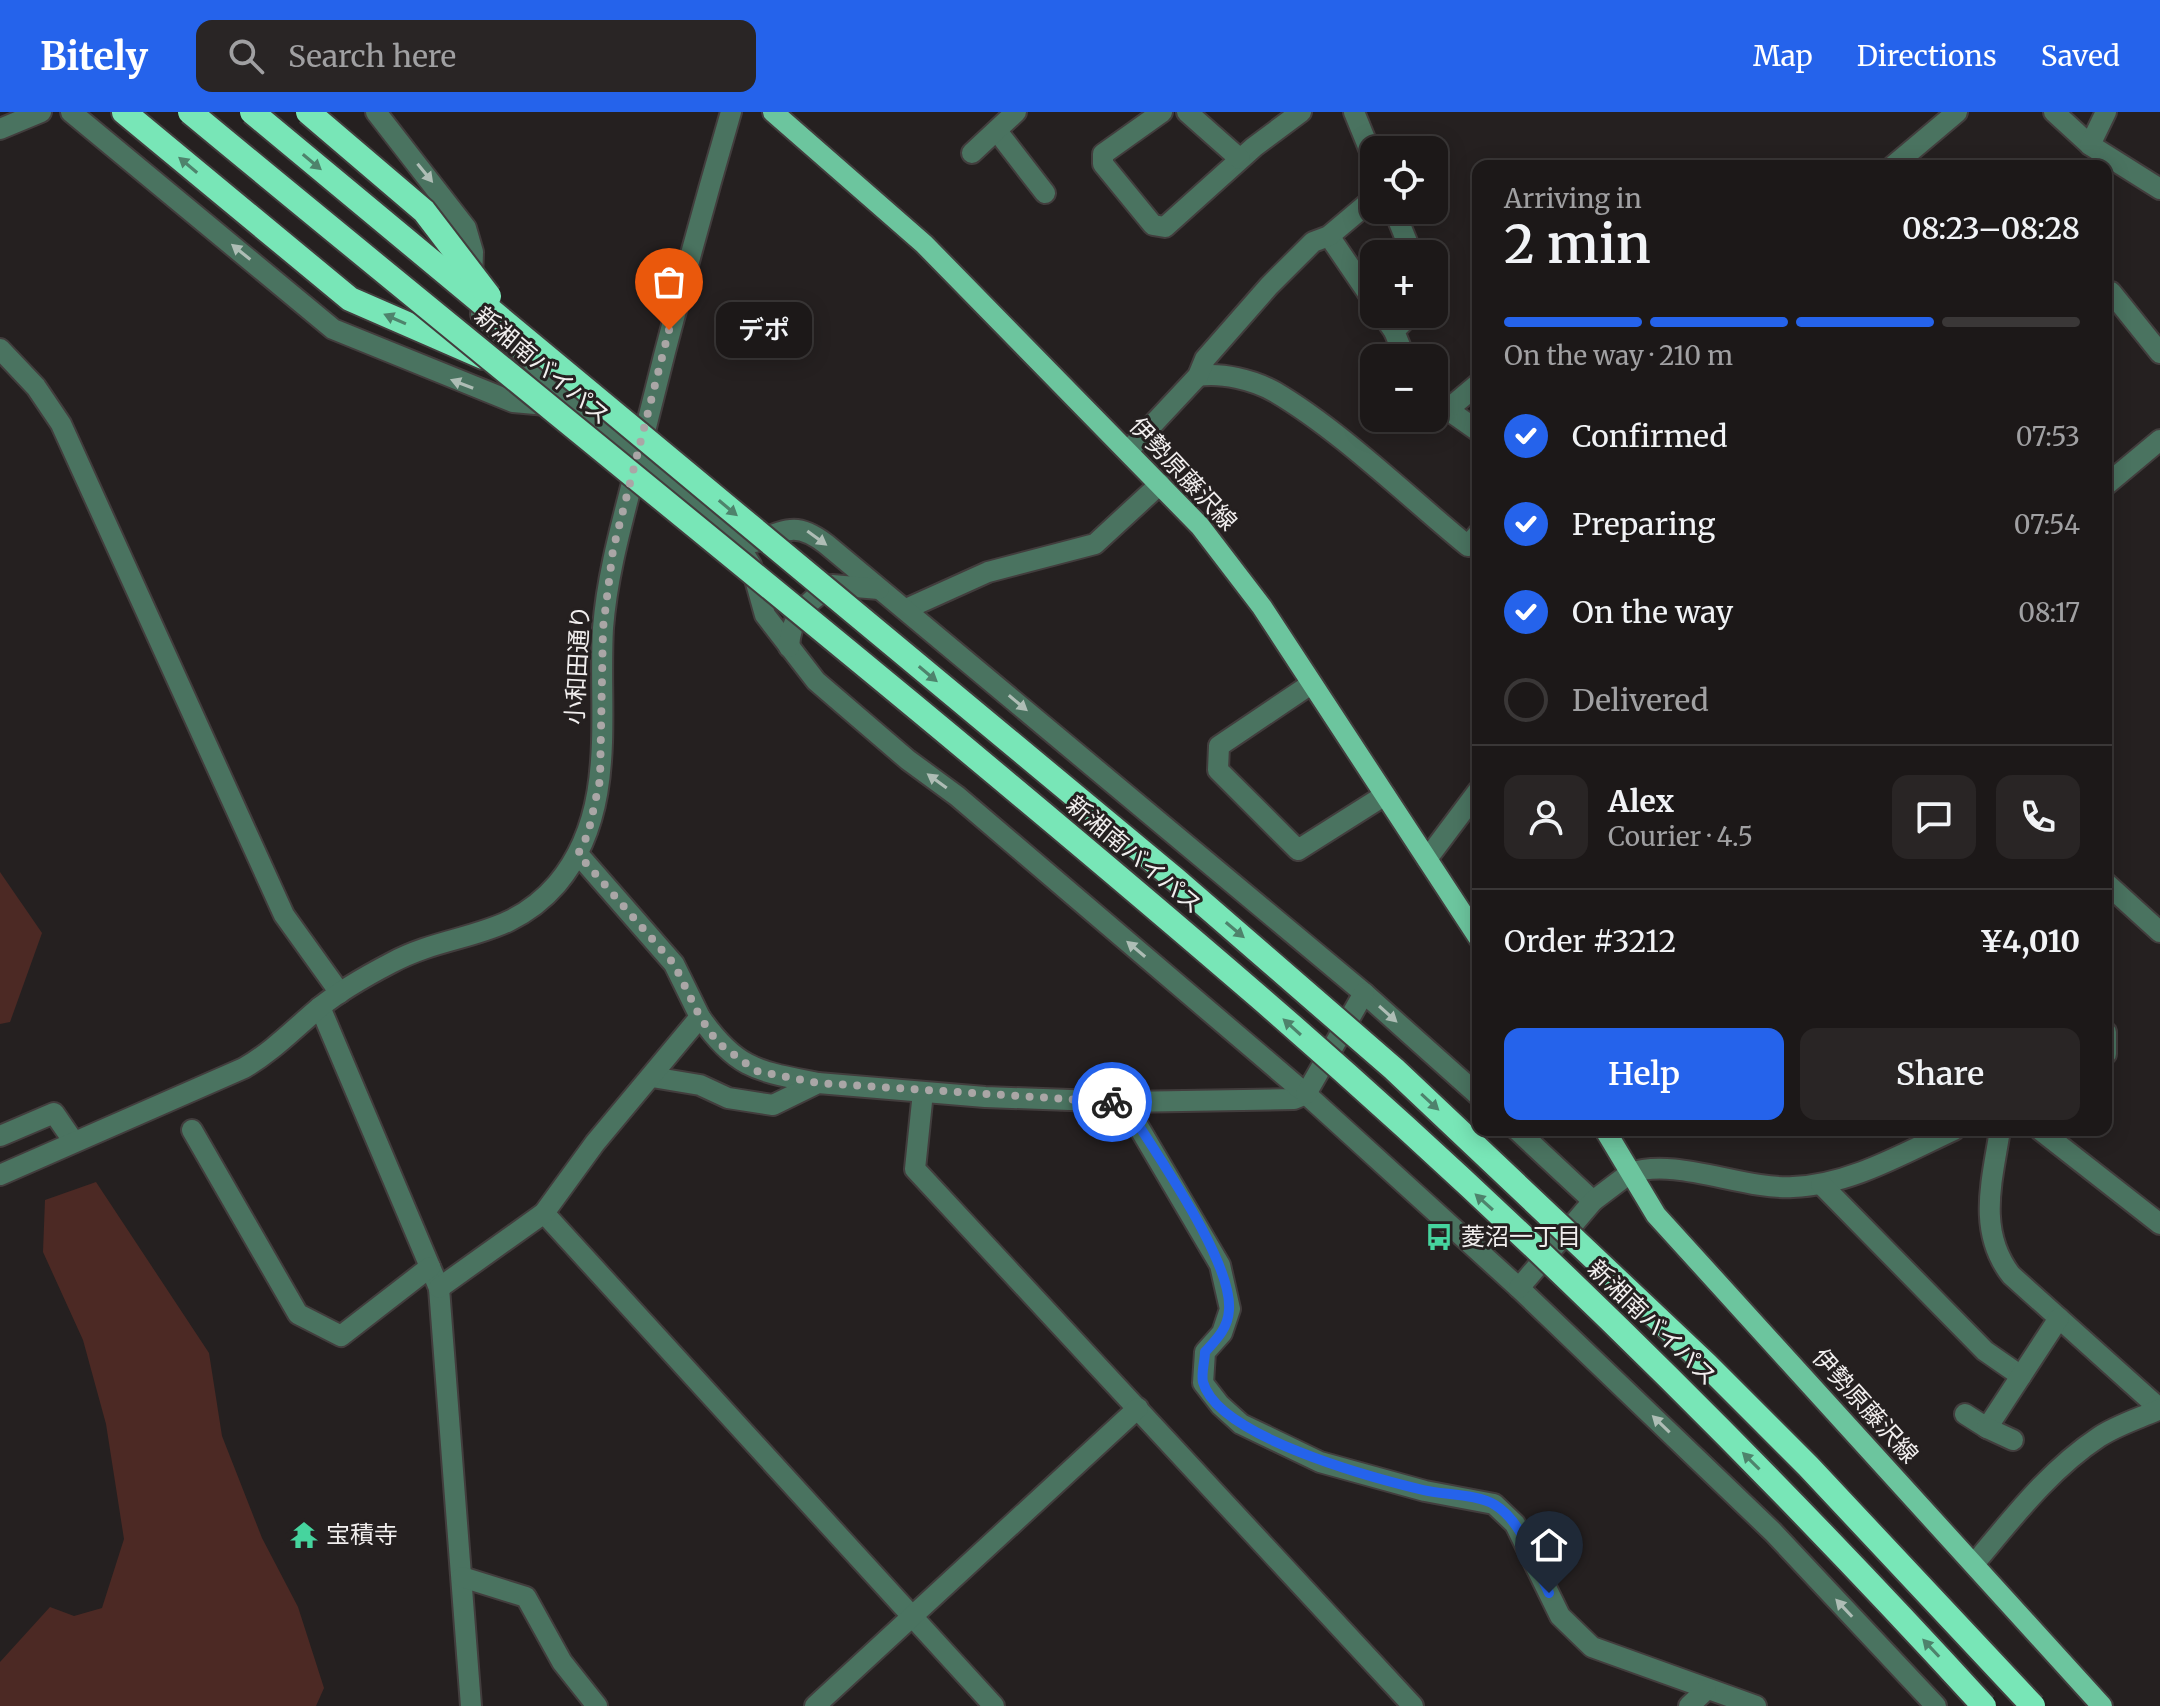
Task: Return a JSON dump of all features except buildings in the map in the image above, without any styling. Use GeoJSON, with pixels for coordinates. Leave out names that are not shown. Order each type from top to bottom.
{"type":"FeatureCollection","features":[{"type":"Feature","properties":{"kind":"highway"},"geometry":{"type":"LineString","coordinates":[[124,112],[350,299],[492,361]]}},
{"type":"Feature","properties":{"kind":"highway","name":"新湘南バイパス"},"geometry":{"type":"LineString","coordinates":[[190,112],[1140,897],[1327,1058],[1530,1243],[1703,1412],[1984,1706]]}},
{"type":"Feature","properties":{"kind":"highway","name":"新湘南バイパス"},"geometry":{"type":"LineString","coordinates":[[252,112],[1187,889],[1394,1069],[1707,1365],[1819,1477],[2033,1706]]}},
{"type":"Feature","properties":{"kind":"highway"},"geometry":{"type":"LineString","coordinates":[[308,112],[424,211],[517,333]]}},
{"type":"Feature","properties":{"kind":"main road","name":"伊勢原藤沢線"},"geometry":{"type":"LineString","coordinates":[[773,112],[924,244],[1160,484],[1235,569],[1472,928]]}},
{"type":"Feature","properties":{"kind":"main road","name":"伊勢原藤沢線"},"geometry":{"type":"LineString","coordinates":[[1608,1136],[1656,1215],[2102,1706]]}},
{"type":"Feature","properties":{"kind":"street"},"geometry":{"type":"LineString","coordinates":[[0,129],[41,112]]}},
{"type":"Feature","properties":{"kind":"street"},"geometry":{"type":"LineString","coordinates":[[71,112],[333,329],[513,402],[569,407],[613,434]]}},
{"type":"Feature","properties":{"kind":"street"},"geometry":{"type":"LineString","coordinates":[[376,112],[466,228],[473,252],[471,291],[477,308],[537,368],[735,539],[751,565],[765,615],[828,691],[908,760],[957,796],[1306,1094],[1519,1288],[1773,1532],[1936,1706]]}},
{"type":"Feature","properties":{"kind":"street","name":"小和田通り"},"geometry":{"type":"LineString","coordinates":[[0,1175],[244,1068],[265,1056],[340,993],[423,949],[475,937],[503,925],[547,895],[578,854],[588,834],[600,780],[603,628],[613,550],[676,300],[731,112]]}},
{"type":"Feature","properties":{"kind":"street"},"geometry":{"type":"LineString","coordinates":[[972,153],[1016,112]]}},
{"type":"Feature","properties":{"kind":"street"},"geometry":{"type":"LineString","coordinates":[[1162,112],[1103,154],[1103,164],[1153,225],[1165,227],[1240,159],[1301,112]]}},
{"type":"Feature","properties":{"kind":"street"},"geometry":{"type":"LineString","coordinates":[[1187,112],[1240,159]]}},
{"type":"Feature","properties":{"kind":"street"},"geometry":{"type":"LineString","coordinates":[[1354,112],[1364,136]]}},
{"type":"Feature","properties":{"kind":"street"},"geometry":{"type":"LineString","coordinates":[[1900,160],[1957,112]]}},
{"type":"Feature","properties":{"kind":"street"},"geometry":{"type":"LineString","coordinates":[[2054,112],[2090,145],[2160,189]]}},
{"type":"Feature","properties":{"kind":"street"},"geometry":{"type":"LineString","coordinates":[[2090,145],[2106,112]]}},
{"type":"Feature","properties":{"kind":"street"},"geometry":{"type":"LineString","coordinates":[[997,131],[1045,193]]}},
{"type":"Feature","properties":{"kind":"street"},"geometry":{"type":"LineString","coordinates":[[1128,451],[1198,376],[1205,359],[1269,286],[1313,242],[1329,236],[1360,210]]}},
{"type":"Feature","properties":{"kind":"street"},"geometry":{"type":"LineString","coordinates":[[1329,236],[1360,281]]}},
{"type":"Feature","properties":{"kind":"street"},"geometry":{"type":"LineString","coordinates":[[2112,293],[2160,353]]}},
{"type":"Feature","properties":{"kind":"street"},"geometry":{"type":"LineString","coordinates":[[0,349],[36,387],[61,424],[284,915],[340,993]]}},
{"type":"Feature","properties":{"kind":"street"},"geometry":{"type":"LineString","coordinates":[[513,402],[536,392],[540,376],[537,368]]}},
{"type":"Feature","properties":{"kind":"street"},"geometry":{"type":"LineString","coordinates":[[1198,376],[1215,373],[1272,390],[1317,421],[1468,546],[1472,541]]}},
{"type":"Feature","properties":{"kind":"street"},"geometry":{"type":"LineString","coordinates":[[1448,401],[1472,387]]}},
{"type":"Feature","properties":{"kind":"street"},"geometry":{"type":"LineString","coordinates":[[1448,410],[1472,427]]}},
{"type":"Feature","properties":{"kind":"street"},"geometry":{"type":"LineString","coordinates":[[2112,480],[2160,440]]}},
{"type":"Feature","properties":{"kind":"street"},"geometry":{"type":"LineString","coordinates":[[906,609],[988,572],[1095,544],[1160,484]]}},
{"type":"Feature","properties":{"kind":"street"},"geometry":{"type":"LineString","coordinates":[[735,539],[755,543],[787,529],[807,530],[906,609],[1364,993],[1472,1090]]}},
{"type":"Feature","properties":{"kind":"street"},"geometry":{"type":"LineString","coordinates":[[789,647],[790,625],[807,603],[832,585],[881,590]]}},
{"type":"Feature","properties":{"kind":"street"},"geometry":{"type":"LineString","coordinates":[[1311,684],[1219,746],[1218,770],[1298,850],[1385,795]]}},
{"type":"Feature","properties":{"kind":"street"},"geometry":{"type":"LineString","coordinates":[[1427,859],[1472,799]]}},
{"type":"Feature","properties":{"kind":"street"},"geometry":{"type":"LineString","coordinates":[[578,854],[674,964],[700,1017],[717,1042],[756,1071],[818,1083],[923,1092],[1124,1102],[1294,1099],[1306,1094],[1364,993]]}},
{"type":"Feature","properties":{"kind":"street"},"geometry":{"type":"LineString","coordinates":[[2112,888],[2159,929]]}},
{"type":"Feature","properties":{"kind":"street"},"geometry":{"type":"LineString","coordinates":[[320,1007],[439,1288],[471,1706]]}},
{"type":"Feature","properties":{"kind":"street"},"geometry":{"type":"LineString","coordinates":[[439,1288],[544,1213],[595,1143],[700,1017]]}},
{"type":"Feature","properties":{"kind":"street"},"geometry":{"type":"LineString","coordinates":[[652,1077],[700,1085],[728,1098],[773,1105],[818,1083]]}},
{"type":"Feature","properties":{"kind":"street"},"geometry":{"type":"LineString","coordinates":[[923,1092],[915,1169],[1413,1706]]}},
{"type":"Feature","properties":{"kind":"street"},"geometry":{"type":"LineString","coordinates":[[1124,1102],[1220,1265],[1230,1309],[1222,1333],[1205,1352],[1203,1383],[1220,1405],[1241,1424],[1320,1462],[1425,1491],[1494,1504],[1515,1524],[1560,1616],[1592,1647],[1756,1706]]}},
{"type":"Feature","properties":{"kind":"street"},"geometry":{"type":"LineString","coordinates":[[0,1136],[54,1113],[74,1142]]}},
{"type":"Feature","properties":{"kind":"street"},"geometry":{"type":"LineString","coordinates":[[192,1130],[298,1314],[341,1336],[430,1267]]}},
{"type":"Feature","properties":{"kind":"street"},"geometry":{"type":"LineString","coordinates":[[1523,1136],[1593,1201]]}},
{"type":"Feature","properties":{"kind":"street"},"geometry":{"type":"LineString","coordinates":[[1519,1288],[1593,1201],[1630,1173],[1649,1166],[1741,1183],[1791,1187],[1821,1184],[1869,1168],[1941,1136]]}},
{"type":"Feature","properties":{"kind":"street"},"geometry":{"type":"LineString","coordinates":[[1974,1564],[2038,1489],[2073,1456],[2102,1436],[2160,1409],[2011,1275],[1998,1258],[1990,1238],[1991,1185],[1999,1136]]}},
{"type":"Feature","properties":{"kind":"street"},"geometry":{"type":"LineString","coordinates":[[2048,1136],[2160,1224]]}},
{"type":"Feature","properties":{"kind":"street"},"geometry":{"type":"LineString","coordinates":[[1821,1184],[1985,1351],[2021,1376]]}},
{"type":"Feature","properties":{"kind":"street"},"geometry":{"type":"LineString","coordinates":[[544,1213],[994,1706]]}},
{"type":"Feature","properties":{"kind":"street"},"geometry":{"type":"LineString","coordinates":[[1987,1428],[2059,1318]]}},
{"type":"Feature","properties":{"kind":"street"},"geometry":{"type":"LineString","coordinates":[[815,1706],[1138,1408]]}},
{"type":"Feature","properties":{"kind":"street"},"geometry":{"type":"LineString","coordinates":[[1965,1414],[2013,1440]]}},
{"type":"Feature","properties":{"kind":"street"},"geometry":{"type":"LineString","coordinates":[[462,1577],[526,1597],[562,1662],[597,1706]]}},
{"type":"Feature","properties":{"kind":"street"},"geometry":{"type":"LineString","coordinates":[[1689,1706],[1706,1690]]}},
{"type":"Feature","properties":{"kind":"shaded area"},"geometry":{"type":"Polygon","coordinates":[[[0,872],[42,933],[10,1022],[0,1024],[0,872]]]}},
{"type":"Feature","properties":{"kind":"shaded area"},"geometry":{"type":"Polygon","coordinates":[[[96,1182],[209,1353],[222,1436],[262,1538],[298,1607],[324,1688],[316,1706],[0,1706],[0,1662],[50,1607],[74,1616],[102,1608],[124,1539],[106,1424],[83,1340],[43,1252],[45,1200],[96,1182]]]}},
{"type":"Feature","properties":{"kind":"way so far"},"geometry":{"type":"LineString","coordinates":[[669,330],[613,550],[603,628],[600,780],[588,834],[578,854],[674,964],[700,1017],[717,1042],[756,1071],[818,1083],[985,1097],[1112,1102]]}},
{"type":"Feature","properties":{"kind":"place","name":"デポ"},"geometry":{"type":"Point","coordinates":[669,330]}},
{"type":"Feature","properties":{"kind":"place","name":"菱沼一丁目"},"geometry":{"type":"Point","coordinates":[1439,1237]}},
{"type":"Feature","properties":{"kind":"place","name":"宝積寺"},"geometry":{"type":"Point","coordinates":[304,1535]}},
{"type":"Feature","properties":{"kind":"route"},"geometry":{"type":"LineString","coordinates":[[1112,1102],[1124,1102],[1220,1265],[1230,1309],[1222,1333],[1205,1352],[1203,1383],[1220,1405],[1241,1424],[1320,1462],[1425,1491],[1494,1504],[1515,1524],[1549,1593]]}}]}
